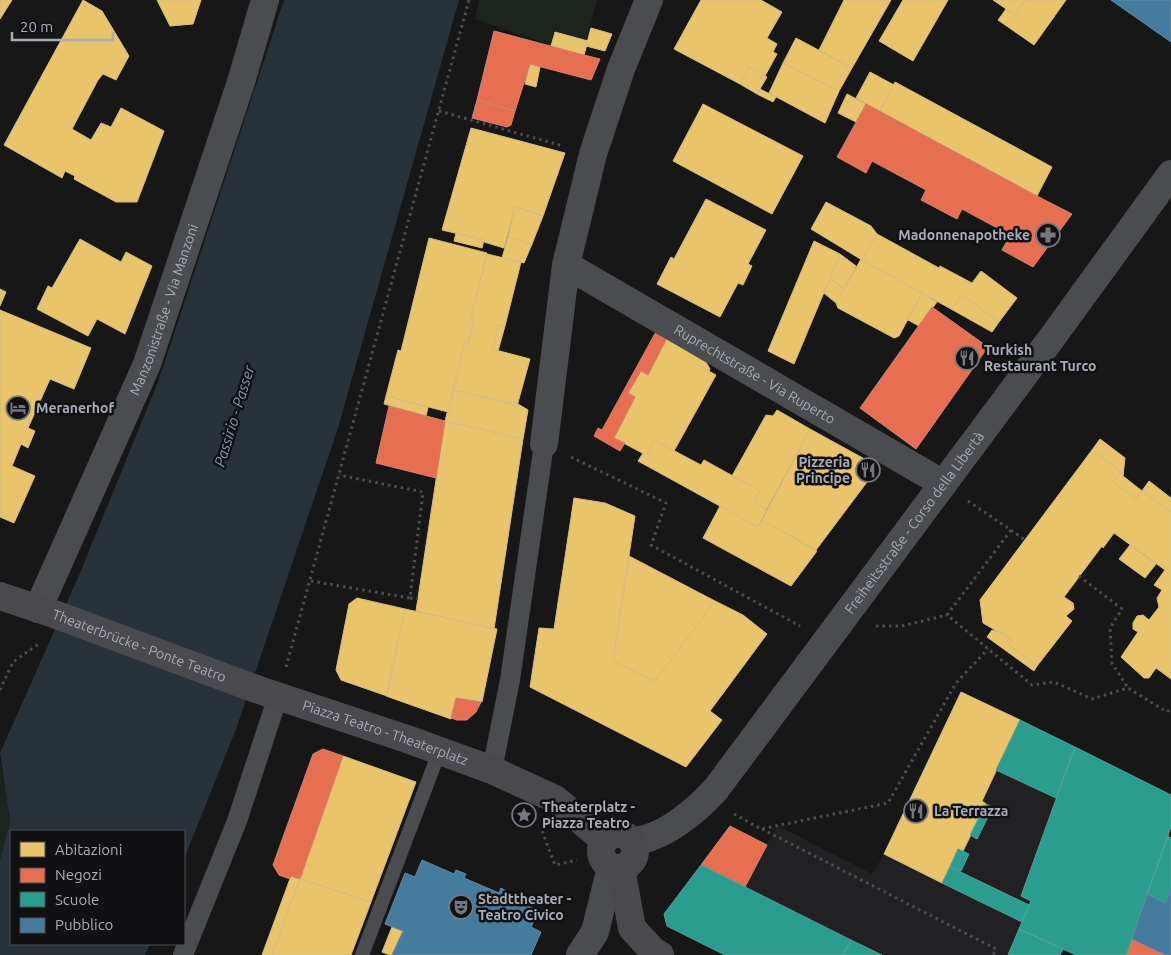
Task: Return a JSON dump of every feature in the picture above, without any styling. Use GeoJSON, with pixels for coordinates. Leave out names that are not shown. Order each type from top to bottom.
{"type":"FeatureCollection","features":[{"type":"Feature","properties":{"kind":"main road","name":"Theaterbrücke - Ponte Teatro"},"geometry":{"type":"LineString","coordinates":[[0,596],[269,693]]}},
{"type":"Feature","properties":{"kind":"main road","name":"Piazza Teatro - Theaterplatz"},"geometry":{"type":"LineString","coordinates":[[269,693],[440,750],[492,770]]}},
{"type":"Feature","properties":{"kind":"main road"},"geometry":{"type":"LineString","coordinates":[[492,770],[528,785],[555,800],[604,840]]}},
{"type":"Feature","properties":{"kind":"main road"},"geometry":{"type":"LineString","coordinates":[[619,833],[633,841],[634,857],[630,863],[616,867],[605,862],[601,855],[601,847],[604,840],[613,834],[619,833]]}},
{"type":"Feature","properties":{"kind":"main road"},"geometry":{"type":"LineString","coordinates":[[616,867],[632,928],[653,951],[660,955]]}},
{"type":"Feature","properties":{"kind":"street","name":"Manzonistraße - Via Manzoni"},"geometry":{"type":"LineString","coordinates":[[46,612],[147,364],[241,82],[265,0]]}},
{"type":"Feature","properties":{"kind":"street"},"geometry":{"type":"LineString","coordinates":[[492,770],[509,688],[544,444],[566,265],[593,154],[621,69],[648,0]]}},
{"type":"Feature","properties":{"kind":"street","name":"Freiheitsstraße - Corso della Libertà"},"geometry":{"type":"LineString","coordinates":[[633,841],[646,840],[677,823],[707,799],[1051,339],[1171,174]]}},
{"type":"Feature","properties":{"kind":"street","name":"Ruprechtstraße - Via Ruperto"},"geometry":{"type":"LineString","coordinates":[[566,265],[942,483]]}},
{"type":"Feature","properties":{"kind":"street"},"geometry":{"type":"LineString","coordinates":[[183,955],[237,821],[269,693]]}},
{"type":"Feature","properties":{"kind":"street"},"geometry":{"type":"LineString","coordinates":[[580,955],[594,932],[616,867]]}},
{"type":"Feature","properties":{"kind":"lane"},"geometry":{"type":"LineString","coordinates":[[362,955],[440,750]]}},
{"type":"Feature","properties":{"kind":"path"},"geometry":{"type":"LineString","coordinates":[[269,693],[311,581],[469,0]]}},
{"type":"Feature","properties":{"kind":"path"},"geometry":{"type":"LineString","coordinates":[[439,111],[593,154]]}},
{"type":"Feature","properties":{"kind":"path"},"geometry":{"type":"LineString","coordinates":[[544,444],[666,503],[651,545],[826,641]]}},
{"type":"Feature","properties":{"kind":"path"},"geometry":{"type":"LineString","coordinates":[[340,475],[423,492],[410,598]]}},
{"type":"Feature","properties":{"kind":"path"},"geometry":{"type":"LineString","coordinates":[[942,483],[1025,540]]}},
{"type":"Feature","properties":{"kind":"path"},"geometry":{"type":"LineString","coordinates":[[846,614],[871,625],[902,626],[947,615],[1011,530]]}},
{"type":"Feature","properties":{"kind":"path"},"geometry":{"type":"LineString","coordinates":[[1079,576],[1122,609],[1110,628],[1112,663],[1128,688],[1167,712],[1171,708]]}},
{"type":"Feature","properties":{"kind":"path"},"geometry":{"type":"LineString","coordinates":[[311,581],[418,599]]}},
{"type":"Feature","properties":{"kind":"path"},"geometry":{"type":"LineString","coordinates":[[947,615],[1032,685],[1054,682],[1092,699],[1128,688]]}},
{"type":"Feature","properties":{"kind":"path"},"geometry":{"type":"LineString","coordinates":[[0,690],[13,662],[43,642]]}},
{"type":"Feature","properties":{"kind":"path"},"geometry":{"type":"LineString","coordinates":[[761,829],[888,803],[956,683],[988,648]]}},
{"type":"Feature","properties":{"kind":"path"},"geometry":{"type":"LineString","coordinates":[[707,799],[761,829],[996,949],[993,955]]}},
{"type":"Feature","properties":{"kind":"shaded area"},"geometry":{"type":"Polygon","coordinates":[[[479,0],[597,0],[586,40],[554,31],[550,45],[475,19],[479,0]]]}},
{"type":"Feature","properties":{"kind":"shaded area"},"geometry":{"type":"Polygon","coordinates":[[[1020,720],[1171,795],[1060,955],[883,955],[745,887],[777,825],[872,874],[884,854],[942,883],[950,867],[961,871],[969,854],[963,851],[970,835],[978,839],[993,808],[982,801],[1020,720]]]}},
{"type":"Feature","properties":{"kind":"shaded area"},"geometry":{"type":"Polygon","coordinates":[[[0,761],[10,822],[0,860],[0,761]]]}},
{"type":"Feature","properties":{"kind":"water","name":"Passirio - Passer"},"geometry":{"type":"Polygon","coordinates":[[[284,0],[459,0],[338,428],[236,729],[185,856],[185,830],[10,830],[10,945],[150,945],[145,955],[0,955],[0,860],[10,822],[0,753],[80,573],[158,382],[284,0]]]}},
{"type":"Feature","properties":{"kind":"building: Abitazioni"},"geometry":{"type":"Polygon","coordinates":[[[0,0],[12,0],[0,19],[0,0]]]}},
{"type":"Feature","properties":{"kind":"building: Abitazioni"},"geometry":{"type":"Polygon","coordinates":[[[83,0],[102,11],[129,56],[116,80],[103,74],[98,80],[72,129],[91,140],[101,123],[111,127],[121,108],[164,131],[137,202],[116,202],[74,179],[75,176],[65,171],[62,178],[4,145],[83,0]]]}},
{"type":"Feature","properties":{"kind":"building: Abitazioni"},"geometry":{"type":"Polygon","coordinates":[[[157,0],[201,0],[193,24],[170,26],[157,0]]]}},
{"type":"Feature","properties":{"kind":"building: Abitazioni"},"geometry":{"type":"Polygon","coordinates":[[[701,0],[761,0],[782,12],[767,38],[777,44],[773,52],[777,54],[765,76],[749,67],[740,84],[674,49],[701,0]]]}},
{"type":"Feature","properties":{"kind":"building: Abitazioni"},"geometry":{"type":"Polygon","coordinates":[[[844,0],[891,0],[852,68],[819,50],[844,0]]]}},
{"type":"Feature","properties":{"kind":"building: Abitazioni"},"geometry":{"type":"Polygon","coordinates":[[[903,0],[948,0],[913,61],[879,41],[903,0]]]}},
{"type":"Feature","properties":{"kind":"building: Abitazioni"},"geometry":{"type":"Polygon","coordinates":[[[993,0],[1025,0],[1015,15],[993,0]]]}},
{"type":"Feature","properties":{"kind":"building: Abitazioni"},"geometry":{"type":"Polygon","coordinates":[[[1025,0],[1066,0],[1034,45],[998,20],[1006,9],[1015,15],[1025,0]]]}},
{"type":"Feature","properties":{"kind":"building: Abitazioni"},"geometry":{"type":"Polygon","coordinates":[[[591,28],[612,34],[605,51],[586,46],[591,28]]]}},
{"type":"Feature","properties":{"kind":"building: Abitazioni"},"geometry":{"type":"Polygon","coordinates":[[[555,32],[588,41],[584,55],[551,46],[555,32]]]}},
{"type":"Feature","properties":{"kind":"building: Abitazioni"},"geometry":{"type":"Polygon","coordinates":[[[796,38],[852,68],[839,91],[783,63],[796,38]]]}},
{"type":"Feature","properties":{"kind":"building: Abitazioni"},"geometry":{"type":"Polygon","coordinates":[[[783,63],[839,91],[825,123],[769,93],[783,63]]]}},
{"type":"Feature","properties":{"kind":"building: Abitazioni"},"geometry":{"type":"Polygon","coordinates":[[[530,64],[540,67],[536,87],[525,84],[530,64]]]}},
{"type":"Feature","properties":{"kind":"building: Abitazioni"},"geometry":{"type":"Polygon","coordinates":[[[749,67],[767,77],[757,94],[740,84],[749,67]]]}},
{"type":"Feature","properties":{"kind":"building: Abitazioni"},"geometry":{"type":"Polygon","coordinates":[[[870,72],[894,85],[880,111],[856,98],[870,72]]]}},
{"type":"Feature","properties":{"kind":"building: Abitazioni"},"geometry":{"type":"Polygon","coordinates":[[[895,82],[1052,167],[1037,196],[880,111],[895,82]]]}},
{"type":"Feature","properties":{"kind":"building: Abitazioni"},"geometry":{"type":"Polygon","coordinates":[[[760,89],[776,97],[773,102],[757,94],[760,89]]]}},
{"type":"Feature","properties":{"kind":"building: Abitazioni"},"geometry":{"type":"Polygon","coordinates":[[[847,94],[866,104],[856,122],[838,113],[847,94]]]}},
{"type":"Feature","properties":{"kind":"building: Abitazioni"},"geometry":{"type":"Polygon","coordinates":[[[703,104],[803,156],[772,214],[673,161],[703,104]]]}},
{"type":"Feature","properties":{"kind":"building: Abitazioni"},"geometry":{"type":"Polygon","coordinates":[[[471,128],[565,153],[543,216],[515,207],[504,248],[484,242],[484,240],[442,230],[471,128]]]}},
{"type":"Feature","properties":{"kind":"building: Abitazioni"},"geometry":{"type":"Polygon","coordinates":[[[706,199],[766,230],[748,264],[752,266],[743,285],[738,283],[720,317],[657,284],[671,257],[674,259],[706,199]]]}},
{"type":"Feature","properties":{"kind":"building: Abitazioni"},"geometry":{"type":"Polygon","coordinates":[[[826,202],[871,226],[877,234],[862,260],[811,229],[826,202]]]}},
{"type":"Feature","properties":{"kind":"building: Abitazioni"},"geometry":{"type":"Polygon","coordinates":[[[515,207],[543,216],[532,244],[508,237],[515,207]]]}},
{"type":"Feature","properties":{"kind":"building: Abitazioni"},"geometry":{"type":"Polygon","coordinates":[[[456,233],[484,240],[482,248],[454,241],[456,233]]]}},
{"type":"Feature","properties":{"kind":"building: Abitazioni"},"geometry":{"type":"Polygon","coordinates":[[[877,234],[939,268],[940,266],[972,283],[981,271],[1017,298],[999,322],[962,295],[951,309],[862,260],[877,234]]]}},
{"type":"Feature","properties":{"kind":"building: Abitazioni"},"geometry":{"type":"Polygon","coordinates":[[[508,237],[532,244],[524,263],[502,258],[508,237]]]}},
{"type":"Feature","properties":{"kind":"building: Abitazioni"},"geometry":{"type":"Polygon","coordinates":[[[429,238],[487,253],[471,318],[474,318],[468,343],[465,342],[448,412],[386,396],[398,350],[401,351],[429,238]]]}},
{"type":"Feature","properties":{"kind":"building: Abitazioni"},"geometry":{"type":"Polygon","coordinates":[[[80,239],[121,262],[126,252],[152,266],[125,334],[97,319],[88,336],[37,309],[48,286],[52,288],[80,239]]]}},
{"type":"Feature","properties":{"kind":"building: Abitazioni"},"geometry":{"type":"Polygon","coordinates":[[[814,241],[840,254],[794,364],[768,351],[814,241]]]}},
{"type":"Feature","properties":{"kind":"building: Abitazioni"},"geometry":{"type":"Polygon","coordinates":[[[487,254],[521,262],[505,326],[499,325],[492,349],[530,359],[517,406],[453,390],[465,342],[468,343],[474,318],[471,318],[487,254]]]}},
{"type":"Feature","properties":{"kind":"building: Abitazioni"},"geometry":{"type":"Polygon","coordinates":[[[840,254],[856,266],[844,289],[830,278],[840,254]]]}},
{"type":"Feature","properties":{"kind":"building: Abitazioni"},"geometry":{"type":"Polygon","coordinates":[[[861,259],[922,293],[899,336],[894,338],[838,308],[836,303],[861,259]]]}},
{"type":"Feature","properties":{"kind":"building: Abitazioni"},"geometry":{"type":"Polygon","coordinates":[[[830,278],[844,289],[836,303],[824,293],[830,278]]]}},
{"type":"Feature","properties":{"kind":"building: Abitazioni"},"geometry":{"type":"Polygon","coordinates":[[[0,289],[6,292],[0,306],[0,289]]]}},
{"type":"Feature","properties":{"kind":"building: Abitazioni"},"geometry":{"type":"Polygon","coordinates":[[[922,293],[937,302],[919,326],[908,320],[922,293]]]}},
{"type":"Feature","properties":{"kind":"building: Abitazioni"},"geometry":{"type":"Polygon","coordinates":[[[962,295],[999,322],[992,332],[951,309],[962,295]]]}},
{"type":"Feature","properties":{"kind":"building: Abitazioni","name":"Meranerhof"},"geometry":{"type":"Polygon","coordinates":[[[0,310],[91,348],[74,389],[50,379],[28,428],[35,431],[28,448],[21,444],[12,466],[35,476],[14,523],[0,517],[0,310]]]}},
{"type":"Feature","properties":{"kind":"building: Abitazioni"},"geometry":{"type":"Polygon","coordinates":[[[499,325],[505,326],[498,351],[492,349],[499,325]]]}},
{"type":"Feature","properties":{"kind":"building: Abitazioni"},"geometry":{"type":"Polygon","coordinates":[[[669,333],[703,351],[696,364],[716,375],[674,451],[654,440],[646,455],[614,438],[635,397],[628,393],[641,371],[648,375],[669,333]]]}},
{"type":"Feature","properties":{"kind":"building: Abitazioni"},"geometry":{"type":"Polygon","coordinates":[[[701,353],[710,369],[709,371],[696,364],[701,353]]]}},
{"type":"Feature","properties":{"kind":"building: Abitazioni"},"geometry":{"type":"Polygon","coordinates":[[[453,390],[518,404],[528,410],[523,439],[445,421],[453,390]]]}},
{"type":"Feature","properties":{"kind":"building: Abitazioni"},"geometry":{"type":"Polygon","coordinates":[[[386,396],[428,407],[426,416],[384,404],[386,396]]]}},
{"type":"Feature","properties":{"kind":"building: Abitazioni"},"geometry":{"type":"Polygon","coordinates":[[[777,410],[810,429],[767,509],[754,502],[760,491],[732,476],[766,415],[773,416],[777,410]]]}},
{"type":"Feature","properties":{"kind":"building: Abitazioni"},"geometry":{"type":"Polygon","coordinates":[[[445,421],[523,439],[494,629],[416,611],[445,421]]]}},
{"type":"Feature","properties":{"kind":"building: Abitazioni"},"geometry":{"type":"Polygon","coordinates":[[[810,429],[870,462],[873,474],[816,550],[762,520],[810,429]]]}},
{"type":"Feature","properties":{"kind":"building: Abitazioni"},"geometry":{"type":"Polygon","coordinates":[[[1100,439],[1125,458],[1123,476],[1142,491],[1136,499],[1113,482],[1121,472],[1092,450],[1100,439]]]}},
{"type":"Feature","properties":{"kind":"building: Abitazioni"},"geometry":{"type":"Polygon","coordinates":[[[654,440],[701,465],[704,460],[760,491],[754,502],[767,509],[758,527],[638,461],[643,453],[646,455],[654,440]]]}},
{"type":"Feature","properties":{"kind":"building: Abitazioni"},"geometry":{"type":"Polygon","coordinates":[[[1092,450],[1121,472],[1113,482],[1136,499],[1142,491],[1171,512],[1171,679],[1156,668],[1149,678],[1144,678],[1121,657],[1138,632],[1133,629],[1133,623],[1137,616],[1143,615],[1149,620],[1159,607],[1157,598],[1162,590],[1154,585],[1165,570],[1114,533],[1064,597],[1073,603],[1074,609],[1066,616],[1072,621],[1037,666],[1009,645],[1012,640],[983,623],[980,600],[1092,450]]]}},
{"type":"Feature","properties":{"kind":"building: Abitazioni"},"geometry":{"type":"Polygon","coordinates":[[[1149,481],[1171,498],[1171,512],[1142,491],[1149,481]]]}},
{"type":"Feature","properties":{"kind":"building: Abitazioni"},"geometry":{"type":"Polygon","coordinates":[[[574,498],[605,503],[635,516],[613,661],[655,681],[715,601],[743,615],[767,634],[710,711],[722,720],[686,767],[530,687],[539,628],[554,629],[574,498]]]}},
{"type":"Feature","properties":{"kind":"building: Abitazioni"},"geometry":{"type":"Polygon","coordinates":[[[720,506],[758,527],[762,520],[817,551],[791,586],[703,538],[720,506]]]}},
{"type":"Feature","properties":{"kind":"building: Abitazioni"},"geometry":{"type":"Polygon","coordinates":[[[1130,545],[1156,564],[1145,578],[1119,559],[1130,545]]]}},
{"type":"Feature","properties":{"kind":"building: Abitazioni"},"geometry":{"type":"Polygon","coordinates":[[[629,556],[715,601],[655,681],[613,661],[629,556]]]}},
{"type":"Feature","properties":{"kind":"building: Abitazioni"},"geometry":{"type":"Polygon","coordinates":[[[357,598],[405,609],[387,696],[341,680],[336,670],[349,604],[357,598]]]}},
{"type":"Feature","properties":{"kind":"building: Abitazioni"},"geometry":{"type":"Polygon","coordinates":[[[405,609],[497,629],[482,702],[456,698],[451,719],[386,696],[405,609]]]}},
{"type":"Feature","properties":{"kind":"building: Abitazioni"},"geometry":{"type":"Polygon","coordinates":[[[992,630],[1002,633],[1012,640],[1009,645],[1037,666],[1034,671],[987,637],[992,630]]]}},
{"type":"Feature","properties":{"kind":"building: Abitazioni"},"geometry":{"type":"Polygon","coordinates":[[[961,692],[1020,720],[982,801],[986,804],[963,851],[958,849],[942,883],[884,854],[961,692]]]}},
{"type":"Feature","properties":{"kind":"building: Abitazioni"},"geometry":{"type":"Polygon","coordinates":[[[343,756],[416,782],[371,902],[300,879],[343,756]]]}},
{"type":"Feature","properties":{"kind":"building: Abitazioni"},"geometry":{"type":"Polygon","coordinates":[[[291,876],[300,879],[272,955],[262,955],[291,876]]]}},
{"type":"Feature","properties":{"kind":"building: Abitazioni"},"geometry":{"type":"Polygon","coordinates":[[[300,879],[371,902],[351,955],[272,955],[300,879]]]}},
{"type":"Feature","properties":{"kind":"building: Abitazioni"},"geometry":{"type":"Polygon","coordinates":[[[392,927],[403,931],[392,955],[390,955],[382,952],[392,927]]]}},
{"type":"Feature","properties":{"kind":"building: Negozi"},"geometry":{"type":"Polygon","coordinates":[[[494,31],[600,59],[591,80],[530,64],[515,111],[477,100],[494,31]]]}},
{"type":"Feature","properties":{"kind":"building: Negozi"},"geometry":{"type":"Polygon","coordinates":[[[477,100],[515,111],[511,125],[507,127],[472,118],[477,100]]]}},
{"type":"Feature","properties":{"kind":"building: Negozi"},"geometry":{"type":"Polygon","coordinates":[[[866,104],[1072,214],[1033,267],[1002,250],[1010,235],[962,209],[957,219],[921,200],[926,190],[872,161],[866,173],[837,157],[866,104]]]}},
{"type":"Feature","properties":{"kind":"building: Negozi"},"geometry":{"type":"Polygon","coordinates":[[[932,307],[988,347],[916,449],[860,408],[932,307]]]}},
{"type":"Feature","properties":{"kind":"building: Negozi"},"geometry":{"type":"Polygon","coordinates":[[[658,328],[669,334],[648,375],[641,371],[628,393],[635,397],[614,438],[625,443],[620,451],[594,436],[598,428],[602,430],[658,328]]]}},
{"type":"Feature","properties":{"kind":"building: Negozi"},"geometry":{"type":"Polygon","coordinates":[[[389,406],[445,421],[436,478],[376,463],[389,406]]]}},
{"type":"Feature","properties":{"kind":"building: Negozi"},"geometry":{"type":"Polygon","coordinates":[[[456,698],[481,702],[476,712],[467,720],[457,720],[451,718],[456,698]]]}},
{"type":"Feature","properties":{"kind":"building: Negozi"},"geometry":{"type":"Polygon","coordinates":[[[323,749],[343,756],[300,879],[291,876],[290,879],[279,875],[273,865],[313,754],[323,749]]]}},
{"type":"Feature","properties":{"kind":"building: Negozi"},"geometry":{"type":"Polygon","coordinates":[[[730,826],[767,845],[745,887],[701,865],[730,826]]]}},
{"type":"Feature","properties":{"kind":"building: Negozi"},"geometry":{"type":"Polygon","coordinates":[[[1132,939],[1137,942],[1166,955],[1126,955],[1132,939]]]}},
{"type":"Feature","properties":{"kind":"building: Scuole"},"geometry":{"type":"Polygon","coordinates":[[[1020,720],[1075,747],[1056,798],[996,770],[1020,720]]]}},
{"type":"Feature","properties":{"kind":"building: Scuole"},"geometry":{"type":"Polygon","coordinates":[[[1075,747],[1171,795],[1171,827],[1126,955],[1076,955],[1019,929],[1031,901],[1021,896],[1075,747]]]}},
{"type":"Feature","properties":{"kind":"building: Scuole"},"geometry":{"type":"Polygon","coordinates":[[[986,804],[993,807],[977,839],[970,835],[986,804]]]}},
{"type":"Feature","properties":{"kind":"building: Scuole"},"geometry":{"type":"Polygon","coordinates":[[[1168,836],[1171,838],[1171,890],[1165,903],[1147,894],[1168,836]]]}},
{"type":"Feature","properties":{"kind":"building: Scuole"},"geometry":{"type":"Polygon","coordinates":[[[958,849],[969,854],[961,871],[950,867],[958,849]]]}},
{"type":"Feature","properties":{"kind":"building: Scuole"},"geometry":{"type":"Polygon","coordinates":[[[701,865],[851,940],[843,955],[725,955],[667,926],[664,914],[701,865]]]}},
{"type":"Feature","properties":{"kind":"building: Scuole"},"geometry":{"type":"Polygon","coordinates":[[[950,867],[1029,905],[1022,922],[942,883],[950,867]]]}},
{"type":"Feature","properties":{"kind":"building: Scuole"},"geometry":{"type":"Polygon","coordinates":[[[1019,929],[1063,949],[1060,955],[1008,955],[1019,929]]]}},
{"type":"Feature","properties":{"kind":"building: Scuole"},"geometry":{"type":"Polygon","coordinates":[[[851,940],[882,955],[843,955],[851,940]]]}},
{"type":"Feature","properties":{"kind":"building: Pubblico"},"geometry":{"type":"Polygon","coordinates":[[[1111,0],[1171,0],[1171,42],[1111,0]]]}},
{"type":"Feature","properties":{"kind":"building: Pubblico","name":"Stadttheater - Teatro Civico"},"geometry":{"type":"Polygon","coordinates":[[[422,860],[454,874],[456,870],[466,874],[464,878],[499,893],[501,888],[510,893],[508,897],[539,911],[531,927],[541,932],[531,955],[392,955],[403,931],[385,924],[405,873],[415,877],[422,860]]]}},
{"type":"Feature","properties":{"kind":"building: Pubblico"},"geometry":{"type":"Polygon","coordinates":[[[1171,890],[1171,955],[1166,955],[1132,939],[1147,894],[1165,903],[1171,890]]]}},
{"type":"Feature","properties":{"kind":"place","name":"Madonnenapotheke"},"geometry":{"type":"Point","coordinates":[1048,235]}},
{"type":"Feature","properties":{"kind":"place","name":"Turkish Restaurant Turco"},"geometry":{"type":"Point","coordinates":[967,358]}},
{"type":"Feature","properties":{"kind":"place","name":"Meranerhof"},"geometry":{"type":"Point","coordinates":[18,408]}},
{"type":"Feature","properties":{"kind":"place","name":"Pizzeria Principe"},"geometry":{"type":"Point","coordinates":[868,470]}},
{"type":"Feature","properties":{"kind":"place","name":"La Terrazza"},"geometry":{"type":"Point","coordinates":[916,811]}},
{"type":"Feature","properties":{"kind":"place","name":"Theaterplatz - Piazza Teatro"},"geometry":{"type":"Point","coordinates":[524,815]}},
{"type":"Feature","properties":{"kind":"place","name":"Stadttheater - Teatro Civico"},"geometry":{"type":"Point","coordinates":[461,907]}}]}
